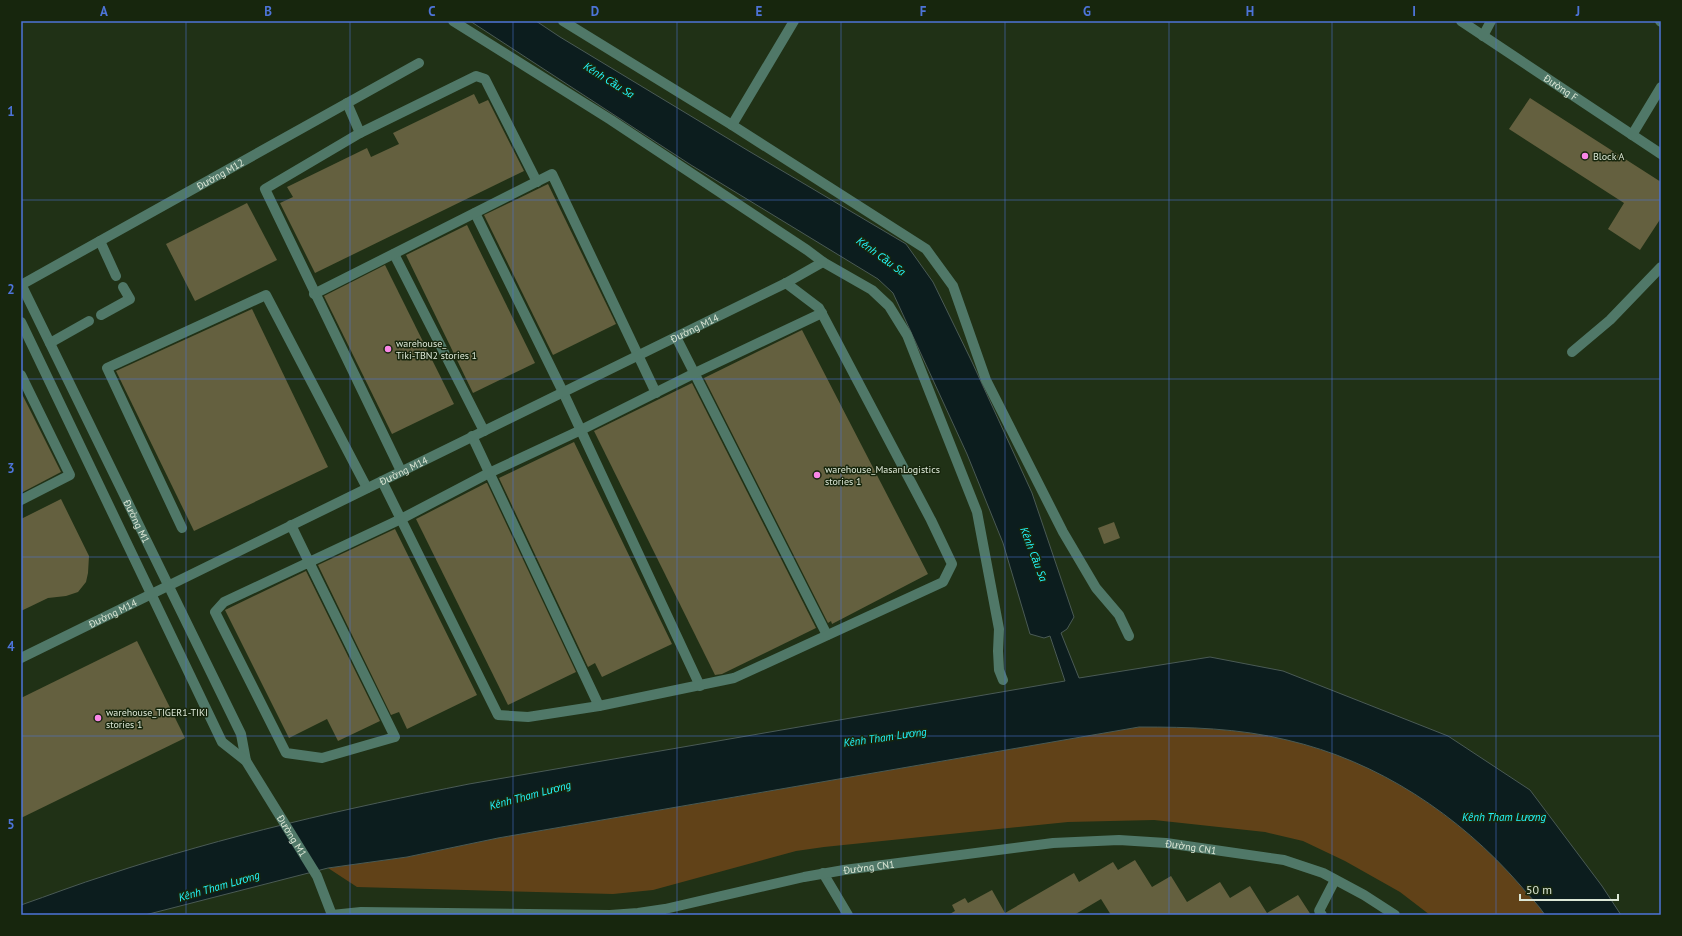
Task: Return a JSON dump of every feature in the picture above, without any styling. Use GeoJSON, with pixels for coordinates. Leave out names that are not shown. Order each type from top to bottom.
{"type":"FeatureCollection","features":[{"type":"Feature","properties":{"kind":"street"},"geometry":{"type":"LineString","coordinates":[[453,21],[617,125],[823,262],[872,290],[889,306],[907,335],[977,512],[999,629],[999,670],[1003,680]]}},
{"type":"Feature","properties":{"kind":"street"},"geometry":{"type":"LineString","coordinates":[[563,21],[732,125],[926,248],[953,286],[986,380],[1063,532],[1096,588],[1119,615],[1129,636]]}},
{"type":"Feature","properties":{"kind":"street"},"geometry":{"type":"LineString","coordinates":[[732,125],[794,21]]}},
{"type":"Feature","properties":{"kind":"street","name":"Đường F"},"geometry":{"type":"LineString","coordinates":[[1461,21],[1661,154]]}},
{"type":"Feature","properties":{"kind":"street"},"geometry":{"type":"LineString","coordinates":[[1483,36],[1491,21]]}},
{"type":"Feature","properties":{"kind":"street","name":"Đường M12"},"geometry":{"type":"LineString","coordinates":[[21,285],[419,63]]}},
{"type":"Feature","properties":{"kind":"street"},"geometry":{"type":"LineString","coordinates":[[401,471],[314,294],[265,189],[360,133],[476,76],[485,79],[537,182]]}},
{"type":"Feature","properties":{"kind":"street"},"geometry":{"type":"LineString","coordinates":[[1632,135],[1661,87]]}},
{"type":"Feature","properties":{"kind":"street"},"geometry":{"type":"LineString","coordinates":[[347,103],[360,133]]}},
{"type":"Feature","properties":{"kind":"street"},"geometry":{"type":"LineString","coordinates":[[314,294],[552,174],[656,393]]}},
{"type":"Feature","properties":{"kind":"street"},"geometry":{"type":"LineString","coordinates":[[474,213],[563,392],[700,686]]}},
{"type":"Feature","properties":{"kind":"street"},"geometry":{"type":"LineString","coordinates":[[100,242],[116,276]]}},
{"type":"Feature","properties":{"kind":"street"},"geometry":{"type":"LineString","coordinates":[[394,254],[484,431]]}},
{"type":"Feature","properties":{"kind":"street","name":"Đường M14"},"geometry":{"type":"LineString","coordinates":[[21,658],[786,283],[823,262]]}},
{"type":"Feature","properties":{"kind":"street"},"geometry":{"type":"LineString","coordinates":[[1572,352],[1610,320],[1661,267]]}},
{"type":"Feature","properties":{"kind":"street"},"geometry":{"type":"LineString","coordinates":[[382,481],[498,715],[528,717],[599,706],[734,678],[943,582],[952,564],[932,520],[819,308],[786,283]]}},
{"type":"Feature","properties":{"kind":"street","name":"Đường M1"},"geometry":{"type":"LineString","coordinates":[[21,285],[241,734],[246,760],[317,876],[332,915]]}},
{"type":"Feature","properties":{"kind":"street"},"geometry":{"type":"LineString","coordinates":[[101,315],[130,299],[123,287]]}},
{"type":"Feature","properties":{"kind":"street"},"geometry":{"type":"LineString","coordinates":[[182,528],[107,368],[266,295],[367,488]]}},
{"type":"Feature","properties":{"kind":"street"},"geometry":{"type":"LineString","coordinates":[[291,525],[309,562],[395,737],[322,758],[286,753],[215,612],[224,602],[309,562],[401,520],[489,473],[822,313]]}},
{"type":"Feature","properties":{"kind":"street"},"geometry":{"type":"LineString","coordinates":[[50,343],[89,321]]}},
{"type":"Feature","properties":{"kind":"street","name":"Đường M1"},"geometry":{"type":"LineString","coordinates":[[21,322],[222,742],[246,760]]}},
{"type":"Feature","properties":{"kind":"street"},"geometry":{"type":"LineString","coordinates":[[676,337],[827,635]]}},
{"type":"Feature","properties":{"kind":"street"},"geometry":{"type":"LineString","coordinates":[[21,375],[70,475],[21,500]]}},
{"type":"Feature","properties":{"kind":"street"},"geometry":{"type":"LineString","coordinates":[[472,436],[599,706]]}},
{"type":"Feature","properties":{"kind":"street","name":"Đường CN1"},"geometry":{"type":"LineString","coordinates":[[332,915],[361,912],[610,915],[638,913],[665,909],[823,873],[1053,844],[1119,840],[1166,843],[1272,857],[1310,868],[1374,901],[1395,915]]}},
{"type":"Feature","properties":{"kind":"street"},"geometry":{"type":"LineString","coordinates":[[823,873],[848,915]]}},
{"type":"Feature","properties":{"kind":"street"},"geometry":{"type":"LineString","coordinates":[[1322,915],[1319,911],[1335,880]]}},
{"type":"Feature","properties":{"kind":"shaded area"},"geometry":{"type":"Polygon","coordinates":[[[1139,727],[1195,728],[1269,736],[1321,749],[1353,762],[1385,777],[1415,794],[1471,836],[1520,885],[1545,915],[1430,915],[1400,892],[1345,861],[1303,841],[1265,832],[1154,820],[1068,822],[824,847],[796,851],[653,890],[613,894],[357,887],[328,868],[407,857],[498,838],[1139,727]]]}},
{"type":"Feature","properties":{"kind":"water","name":"Kênh Tham Lương"},"geometry":{"type":"Polygon","coordinates":[[[470,21],[536,21],[747,150],[906,244],[933,282],[972,362],[1032,493],[1074,617],[1067,629],[1061,633],[1079,678],[1210,657],[1283,671],[1448,736],[1530,790],[1602,886],[1621,915],[1545,915],[1520,885],[1496,860],[1471,836],[1443,814],[1415,794],[1385,777],[1321,749],[1287,740],[1250,733],[1195,728],[1139,727],[498,838],[407,857],[328,868],[145,915],[21,915],[21,905],[96,878],[241,835],[332,813],[469,784],[1065,681],[1050,636],[1044,638],[1030,634],[1003,543],[967,454],[893,293],[878,279],[691,165],[470,21]]]}},
{"type":"Feature","properties":{"kind":"building"},"geometry":{"type":"Polygon","coordinates":[[[474,94],[479,104],[488,100],[524,171],[315,273],[280,203],[293,197],[287,187],[367,148],[371,157],[399,144],[393,133],[474,94]]]}},
{"type":"Feature","properties":{"kind":"building","name":"Block A"},"geometry":{"type":"Polygon","coordinates":[[[1530,98],[1661,182],[1661,218],[1640,250],[1608,229],[1624,203],[1509,129],[1530,98]]]}},
{"type":"Feature","properties":{"kind":"building"},"geometry":{"type":"Polygon","coordinates":[[[548,184],[616,324],[553,355],[484,215],[548,184]]]}},
{"type":"Feature","properties":{"kind":"building"},"geometry":{"type":"Polygon","coordinates":[[[247,203],[277,260],[195,301],[166,244],[247,203]]]}},
{"type":"Feature","properties":{"kind":"building"},"geometry":{"type":"Polygon","coordinates":[[[467,225],[535,363],[473,393],[406,255],[467,225]]]}},
{"type":"Feature","properties":{"kind":"building","name":"warehouse_ Tiki-TBN2 stories 1"},"geometry":{"type":"Polygon","coordinates":[[[385,265],[454,404],[392,434],[324,296],[385,265]]]}},
{"type":"Feature","properties":{"kind":"building"},"geometry":{"type":"Polygon","coordinates":[[[252,309],[328,467],[194,531],[116,371],[252,309]]]}},
{"type":"Feature","properties":{"kind":"building","name":"warehouse_MasanLogistics stories 1"},"geometry":{"type":"Polygon","coordinates":[[[802,330],[928,574],[832,624],[831,621],[828,623],[704,378],[802,330]]]}},
{"type":"Feature","properties":{"kind":"building"},"geometry":{"type":"Polygon","coordinates":[[[692,383],[816,628],[722,674],[715,675],[594,431],[692,383]]]}},
{"type":"Feature","properties":{"kind":"building"},"geometry":{"type":"Polygon","coordinates":[[[21,392],[61,472],[21,493],[21,392]]]}},
{"type":"Feature","properties":{"kind":"building"},"geometry":{"type":"Polygon","coordinates":[[[574,442],[672,644],[602,677],[595,663],[588,667],[499,478],[574,442]]]}},
{"type":"Feature","properties":{"kind":"building"},"geometry":{"type":"Polygon","coordinates":[[[486,483],[576,672],[508,705],[416,519],[486,483]]]}},
{"type":"Feature","properties":{"kind":"building"},"geometry":{"type":"Polygon","coordinates":[[[61,499],[89,556],[86,582],[78,592],[66,596],[48,598],[21,611],[21,519],[61,499]]]}},
{"type":"Feature","properties":{"kind":"building"},"geometry":{"type":"Polygon","coordinates":[[[1114,522],[1120,538],[1104,544],[1098,528],[1114,522]]]}},
{"type":"Feature","properties":{"kind":"building"},"geometry":{"type":"Polygon","coordinates":[[[395,529],[477,695],[407,729],[399,712],[391,715],[318,565],[395,529]]]}},
{"type":"Feature","properties":{"kind":"building"},"geometry":{"type":"Polygon","coordinates":[[[306,571],[380,721],[338,741],[327,719],[289,738],[225,610],[306,571]]]}},
{"type":"Feature","properties":{"kind":"building","name":"warehouse_TIGER1-TIKI stories 1"},"geometry":{"type":"Polygon","coordinates":[[[137,641],[185,738],[21,818],[21,698],[137,641]]]}},
{"type":"Feature","properties":{"kind":"building"},"geometry":{"type":"Polygon","coordinates":[[[1135,860],[1152,887],[1171,876],[1187,902],[1220,882],[1230,898],[1250,886],[1267,913],[1298,895],[1311,915],[1111,915],[1101,899],[1074,915],[948,915],[955,911],[952,905],[965,898],[968,903],[992,890],[1005,913],[1074,873],[1079,882],[1113,862],[1118,870],[1135,860]]]}},
{"type":"Feature","properties":{"kind":"place","name":"Block A"},"geometry":{"type":"Point","coordinates":[1585,156]}},
{"type":"Feature","properties":{"kind":"place","name":"warehouse_ Tiki-TBN2 stories 1"},"geometry":{"type":"Point","coordinates":[388,349]}},
{"type":"Feature","properties":{"kind":"place","name":"warehouse_MasanLogistics stories 1"},"geometry":{"type":"Point","coordinates":[817,475]}},
{"type":"Feature","properties":{"kind":"place","name":"warehouse_TIGER1-TIKI stories 1"},"geometry":{"type":"Point","coordinates":[98,718]}},
{"type":"Feature","properties":{"kind":"water label","name":"Kênh Cầu Sa"},"geometry":{"type":"Point","coordinates":[609,80]}},
{"type":"Feature","properties":{"kind":"water label","name":"Kênh Cầu Sa"},"geometry":{"type":"Point","coordinates":[881,256]}},
{"type":"Feature","properties":{"kind":"water label","name":"Kênh Cầu Sa"},"geometry":{"type":"Point","coordinates":[1034,554]}}]}
